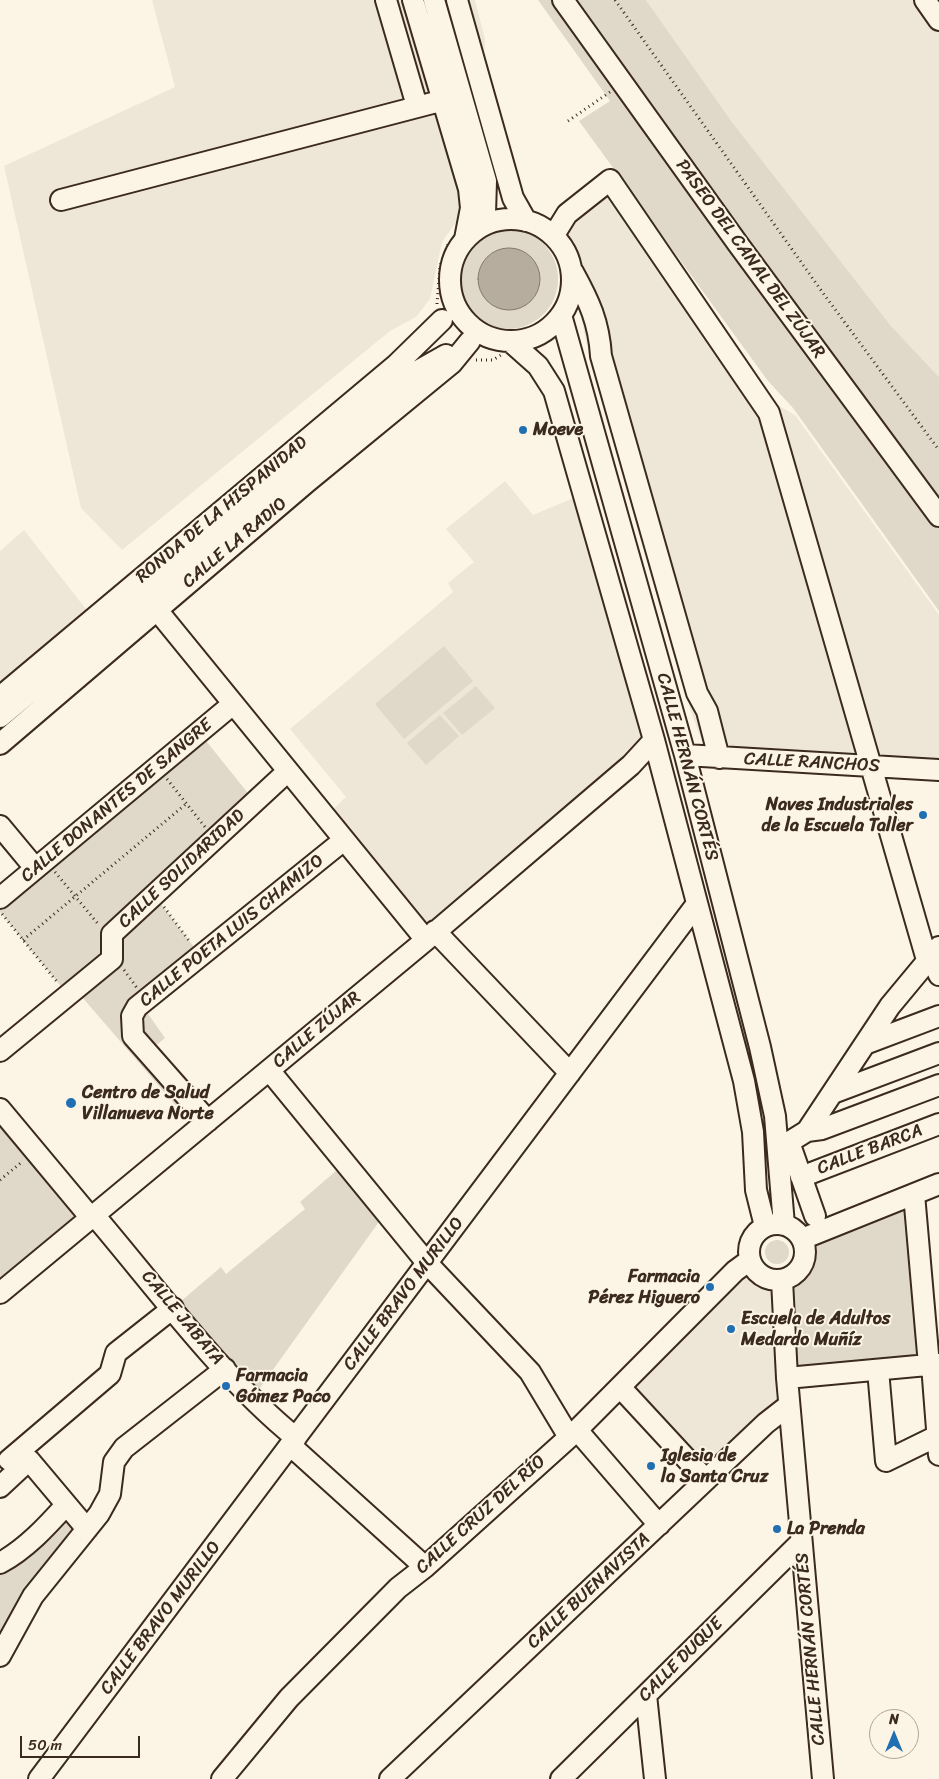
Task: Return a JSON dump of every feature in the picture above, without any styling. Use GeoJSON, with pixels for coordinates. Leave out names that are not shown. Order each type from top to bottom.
{"type":"FeatureCollection","features":[{"type":"Feature","properties":{"kind":"street"},"geometry":{"type":"LineString","coordinates":[[386,0],[416,106]]}},
{"type":"Feature","properties":{"kind":"street"},"geometry":{"type":"LineString","coordinates":[[413,0],[469,189],[471,208],[467,230],[453,258],[449,278],[451,297],[458,312],[476,338],[514,344],[532,338],[550,328],[562,318],[575,276],[562,237],[567,214],[610,180],[769,413],[871,766],[936,961]]}},
{"type":"Feature","properties":{"kind":"street"},"geometry":{"type":"LineString","coordinates":[[434,0],[486,181],[485,214],[467,230]]}},
{"type":"Feature","properties":{"kind":"street"},"geometry":{"type":"LineString","coordinates":[[457,0],[513,198],[526,221]]}},
{"type":"Feature","properties":{"kind":"street","name":"PASEO DEL CANAL DEL ZÚJAR"},"geometry":{"type":"LineString","coordinates":[[563,0],[744,252],[939,516]]}},
{"type":"Feature","properties":{"kind":"street"},"geometry":{"type":"LineString","coordinates":[[925,0],[939,20]]}},
{"type":"Feature","properties":{"kind":"street"},"geometry":{"type":"LineString","coordinates":[[61,200],[444,100]]}},
{"type":"Feature","properties":{"kind":"street"},"geometry":{"type":"LineString","coordinates":[[467,230],[496,220],[516,218],[536,223],[562,237]]}},
{"type":"Feature","properties":{"kind":"street","name":"CALLE HERNÁN CORTÉS"},"geometry":{"type":"LineString","coordinates":[[575,276],[590,302],[596,322],[606,375],[696,693],[707,711],[719,758]]}},
{"type":"Feature","properties":{"kind":"street","name":"RONDA DE LA HISPANIDAD"},"geometry":{"type":"LineString","coordinates":[[0,697],[396,364],[439,315],[451,297]]}},
{"type":"Feature","properties":{"kind":"street","name":"RONDA DE LA HISPANIDAD"},"geometry":{"type":"LineString","coordinates":[[407,377],[437,333],[439,315]]}},
{"type":"Feature","properties":{"kind":"street","name":"CALLE HERNÁN CORTÉS"},"geometry":{"type":"LineString","coordinates":[[562,318],[685,755],[760,1046],[774,1116],[783,1145],[783,1203],[775,1225]]}},
{"type":"Feature","properties":{"kind":"street","name":"RONDA DE LA HISPANIDAD"},"geometry":{"type":"LineString","coordinates":[[0,717],[407,377],[476,338]]}},
{"type":"Feature","properties":{"kind":"street","name":"CALLE LA RADIO"},"geometry":{"type":"LineString","coordinates":[[0,744],[156,610],[452,363],[476,338]]}},
{"type":"Feature","properties":{"kind":"street","name":"CALLE HERNÁN CORTÉS"},"geometry":{"type":"LineString","coordinates":[[514,344],[538,366],[554,391],[654,740],[745,1088],[752,1132],[756,1190],[775,1225]]}},
{"type":"Feature","properties":{"kind":"street"},"geometry":{"type":"LineString","coordinates":[[156,610],[344,840],[431,936],[570,1073]]}},
{"type":"Feature","properties":{"kind":"street","name":"CALLE DONANTES DE SANGRE"},"geometry":{"type":"LineString","coordinates":[[0,898],[233,704]]}},
{"type":"Feature","properties":{"kind":"street","name":"CALLE ZÚJAR"},"geometry":{"type":"LineString","coordinates":[[0,1292],[431,936],[631,765],[654,740]]}},
{"type":"Feature","properties":{"kind":"street","name":"CALLE RANCHOS"},"geometry":{"type":"LineString","coordinates":[[685,755],[939,770]]}},
{"type":"Feature","properties":{"kind":"street"},"geometry":{"type":"LineString","coordinates":[[631,765],[647,763],[660,766]]}},
{"type":"Feature","properties":{"kind":"street","name":"CALLE SOLIDARIDAD"},"geometry":{"type":"LineString","coordinates":[[0,1051],[112,958],[112,934],[288,771]]}},
{"type":"Feature","properties":{"kind":"street"},"geometry":{"type":"LineString","coordinates":[[0,826],[40,864]]}},
{"type":"Feature","properties":{"kind":"street","name":"CALLE POETA LUIS CHAMIZO"},"geometry":{"type":"LineString","coordinates":[[208,1121],[134,1036],[132,1016],[137,1008],[146,1000],[344,840]]}},
{"type":"Feature","properties":{"kind":"street","name":"CALLE BRAVO MURILLO"},"geometry":{"type":"LineString","coordinates":[[40,1779],[696,904]]}},
{"type":"Feature","properties":{"kind":"street","name":"CALLE BARCA"},"geometry":{"type":"LineString","coordinates":[[783,1145],[807,1131],[890,1006],[936,961]]}},
{"type":"Feature","properties":{"kind":"street"},"geometry":{"type":"LineString","coordinates":[[865,1044],[939,1016]]}},
{"type":"Feature","properties":{"kind":"street"},"geometry":{"type":"LineString","coordinates":[[833,1092],[939,1053]]}},
{"type":"Feature","properties":{"kind":"street"},"geometry":{"type":"LineString","coordinates":[[269,1070],[427,1263],[530,1372],[573,1433],[659,1525]]}},
{"type":"Feature","properties":{"kind":"street","name":"CALLE BARCA"},"geometry":{"type":"LineString","coordinates":[[807,1131],[822,1130],[939,1085]]}},
{"type":"Feature","properties":{"kind":"street","name":"CALLE JABATA"},"geometry":{"type":"LineString","coordinates":[[0,1109],[225,1369],[293,1441],[425,1567]]}},
{"type":"Feature","properties":{"kind":"street","name":"CALLE BARCA"},"geometry":{"type":"LineString","coordinates":[[801,1176],[939,1124]]}},
{"type":"Feature","properties":{"kind":"street"},"geometry":{"type":"LineString","coordinates":[[783,1145],[801,1176],[815,1216]]}},
{"type":"Feature","properties":{"kind":"street"},"geometry":{"type":"LineString","coordinates":[[802,1239],[939,1184]]}},
{"type":"Feature","properties":{"kind":"street"},"geometry":{"type":"LineString","coordinates":[[878,1370],[886,1460],[938,1446],[933,1365],[914,1194]]}},
{"type":"Feature","properties":{"kind":"street"},"geometry":{"type":"LineString","coordinates":[[783,1203],[826,1219],[846,1220]]}},
{"type":"Feature","properties":{"kind":"street"},"geometry":{"type":"LineString","coordinates":[[775,1225],[792,1228],[802,1239],[805,1253],[803,1262],[798,1270],[782,1280],[764,1277],[756,1272],[750,1260],[749,1246],[752,1238],[775,1225]]}},
{"type":"Feature","properties":{"kind":"street","name":"CALLE CRUZ DEL RÍO"},"geometry":{"type":"LineString","coordinates":[[222,1779],[289,1698],[398,1588],[425,1567],[573,1433],[735,1271],[750,1260]]}},
{"type":"Feature","properties":{"kind":"street","name":"CALLE HERNÁN CORTÉS"},"geometry":{"type":"LineString","coordinates":[[782,1280],[787,1378],[823,1779]]}},
{"type":"Feature","properties":{"kind":"street"},"geometry":{"type":"LineString","coordinates":[[0,1488],[14,1460],[110,1374],[116,1353],[173,1308]]}},
{"type":"Feature","properties":{"kind":"street"},"geometry":{"type":"LineString","coordinates":[[787,1378],[933,1365]]}},
{"type":"Feature","properties":{"kind":"street"},"geometry":{"type":"LineString","coordinates":[[0,1656],[33,1596],[87,1529],[110,1494],[114,1462],[124,1448],[225,1369]]}},
{"type":"Feature","properties":{"kind":"street"},"geometry":{"type":"LineString","coordinates":[[620,1387],[706,1480]]}},
{"type":"Feature","properties":{"kind":"street","name":"CALLE BUENAVISTA"},"geometry":{"type":"LineString","coordinates":[[390,1779],[766,1423],[790,1405]]}},
{"type":"Feature","properties":{"kind":"street"},"geometry":{"type":"LineString","coordinates":[[14,1460],[66,1505],[87,1529]]}},
{"type":"Feature","properties":{"kind":"street"},"geometry":{"type":"LineString","coordinates":[[0,1563],[10,1558],[41,1532],[66,1505]]}},
{"type":"Feature","properties":{"kind":"street","name":"CALLE DUQUE"},"geometry":{"type":"LineString","coordinates":[[561,1779],[801,1542]]}},
{"type":"Feature","properties":{"kind":"street"},"geometry":{"type":"LineString","coordinates":[[646,1695],[655,1779]]}},
{"type":"Feature","properties":{"kind":"path"},"geometry":{"type":"LineString","coordinates":[[615,0],[823,293],[939,450]]}},
{"type":"Feature","properties":{"kind":"path"},"geometry":{"type":"LineString","coordinates":[[439,315],[442,258],[446,245],[467,230]]}},
{"type":"Feature","properties":{"kind":"path"},"geometry":{"type":"LineString","coordinates":[[562,237],[575,276]]}},
{"type":"Feature","properties":{"kind":"path"},"geometry":{"type":"LineString","coordinates":[[452,363],[470,358],[493,360],[514,344],[545,336],[562,318]]}},
{"type":"Feature","properties":{"kind":"path"},"geometry":{"type":"LineString","coordinates":[[157,767],[214,839]]}},
{"type":"Feature","properties":{"kind":"path"},"geometry":{"type":"LineString","coordinates":[[23,940],[186,804]]}},
{"type":"Feature","properties":{"kind":"path"},"geometry":{"type":"LineString","coordinates":[[40,864],[75,897],[112,947],[146,1000]]}},
{"type":"Feature","properties":{"kind":"path"},"geometry":{"type":"LineString","coordinates":[[154,895],[201,956]]}},
{"type":"Feature","properties":{"kind":"path"},"geometry":{"type":"LineString","coordinates":[[0,912],[68,995]]}},
{"type":"Feature","properties":{"kind":"path"},"geometry":{"type":"LineString","coordinates":[[0,1180],[35,1151]]}},
{"type":"Feature","properties":{"kind":"shaded area"},"geometry":{"type":"Polygon","coordinates":[[[152,0],[475,0],[485,39],[479,160],[471,201],[442,242],[430,299],[416,317],[390,331],[122,550],[81,508],[4,166],[175,87],[152,0]]]}},
{"type":"Feature","properties":{"kind":"shaded area"},"geometry":{"type":"Polygon","coordinates":[[[538,0],[646,0],[732,122],[891,326],[939,377],[939,611],[793,408],[768,381],[579,121],[610,101],[538,0]]]}},
{"type":"Feature","properties":{"kind":"shaded area"},"geometry":{"type":"Polygon","coordinates":[[[646,0],[939,0],[939,377],[891,326],[732,122],[646,0]]]}},
{"type":"Feature","properties":{"kind":"shaded area"},"geometry":{"type":"Polygon","coordinates":[[[617,185],[769,400],[795,415],[939,615],[939,759],[704,747],[689,706],[586,342],[567,241],[573,218],[617,185]]]}},
{"type":"Feature","properties":{"kind":"shaded area"},"geometry":{"type":"Polygon","coordinates":[[[508,229],[518,230],[536,237],[550,251],[557,269],[557,289],[550,307],[536,321],[518,328],[508,329],[498,328],[480,321],[466,307],[459,289],[458,279],[459,269],[466,251],[480,237],[498,230],[508,229]]]}},
{"type":"Feature","properties":{"kind":"shaded area"},"geometry":{"type":"Polygon","coordinates":[[[509,248],[521,251],[531,257],[537,267],[540,279],[537,291],[531,301],[521,307],[509,310],[497,307],[487,301],[481,291],[478,279],[481,267],[487,257],[497,251],[509,248]]]}},
{"type":"Feature","properties":{"kind":"shaded area"},"geometry":{"type":"Polygon","coordinates":[[[505,481],[533,515],[583,494],[654,740],[426,940],[325,817],[346,797],[290,729],[453,592],[448,583],[474,562],[446,529],[505,481]]]}},
{"type":"Feature","properties":{"kind":"shaded area"},"geometry":{"type":"Polygon","coordinates":[[[24,530],[93,618],[0,696],[0,551],[24,530]]]}},
{"type":"Feature","properties":{"kind":"shaded area"},"geometry":{"type":"Polygon","coordinates":[[[444,646],[473,681],[404,739],[375,704],[444,646]]]}},
{"type":"Feature","properties":{"kind":"shaded area"},"geometry":{"type":"Polygon","coordinates":[[[476,686],[495,708],[462,735],[443,713],[476,686]]]}},
{"type":"Feature","properties":{"kind":"shaded area"},"geometry":{"type":"Polygon","coordinates":[[[440,715],[459,736],[426,765],[407,743],[440,715]]]}},
{"type":"Feature","properties":{"kind":"shaded area"},"geometry":{"type":"Polygon","coordinates":[[[199,732],[255,802],[154,895],[201,956],[141,1004],[165,1038],[148,1052],[208,1121],[197,1130],[75,989],[68,995],[0,912],[0,898],[199,732]]]}},
{"type":"Feature","properties":{"kind":"shaded area"},"geometry":{"type":"Polygon","coordinates":[[[0,1109],[91,1218],[0,1293],[0,1109]]]}},
{"type":"Feature","properties":{"kind":"shaded area"},"geometry":{"type":"Polygon","coordinates":[[[345,1163],[386,1212],[252,1399],[173,1308],[221,1267],[226,1274],[305,1209],[300,1202],[345,1163]]]}},
{"type":"Feature","properties":{"kind":"shaded area"},"geometry":{"type":"Polygon","coordinates":[[[914,1194],[929,1365],[787,1378],[791,1276],[803,1262],[804,1244],[914,1194]]]}},
{"type":"Feature","properties":{"kind":"shaded area"},"geometry":{"type":"Polygon","coordinates":[[[777,1240],[786,1243],[789,1252],[786,1261],[777,1264],[768,1261],[765,1252],[768,1243],[777,1240]]]}},
{"type":"Feature","properties":{"kind":"shaded area","name":"Escuela de Adultos Medardo Muñíz"},"geometry":{"type":"Polygon","coordinates":[[[751,1264],[756,1272],[773,1280],[789,1405],[706,1480],[620,1387],[751,1264]]]}},
{"type":"Feature","properties":{"kind":"shaded area"},"geometry":{"type":"Polygon","coordinates":[[[66,1505],[87,1529],[0,1656],[0,1563],[66,1505]]]}},
{"type":"Feature","properties":{"kind":"place","name":"Moeve"},"geometry":{"type":"Point","coordinates":[523,430]}},
{"type":"Feature","properties":{"kind":"place","name":"Naves Industriales de la Escuela Taller"},"geometry":{"type":"Point","coordinates":[923,815]}},
{"type":"Feature","properties":{"kind":"place","name":"Centro de Salud Villanueva Norte"},"geometry":{"type":"Point","coordinates":[71,1103]}},
{"type":"Feature","properties":{"kind":"place","name":"Farmacia Pérez Higuero"},"geometry":{"type":"Point","coordinates":[710,1287]}},
{"type":"Feature","properties":{"kind":"place","name":"Escuela de Adultos Medardo Muñíz"},"geometry":{"type":"Point","coordinates":[731,1329]}},
{"type":"Feature","properties":{"kind":"place","name":"Farmacia Gómez Paco"},"geometry":{"type":"Point","coordinates":[226,1386]}},
{"type":"Feature","properties":{"kind":"place","name":"Iglesia de la Santa Cruz"},"geometry":{"type":"Point","coordinates":[651,1466]}},
{"type":"Feature","properties":{"kind":"place","name":"La Prenda"},"geometry":{"type":"Point","coordinates":[777,1529]}}]}
